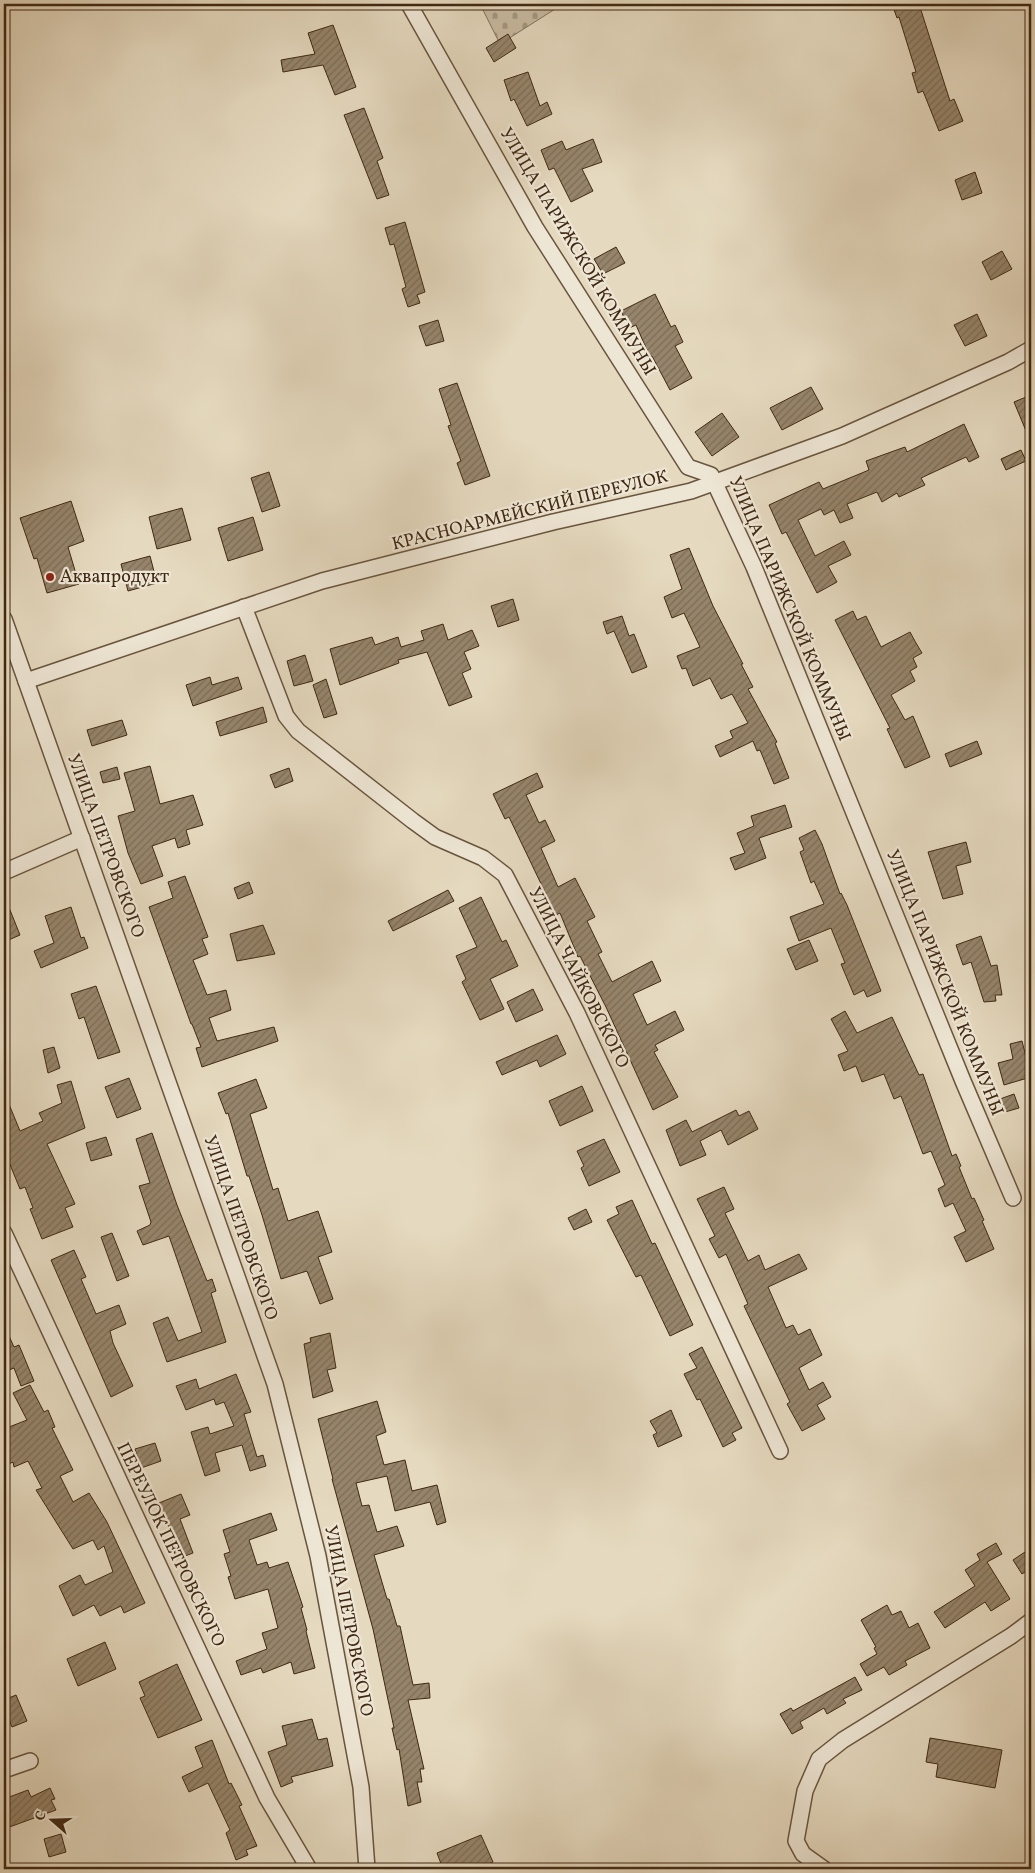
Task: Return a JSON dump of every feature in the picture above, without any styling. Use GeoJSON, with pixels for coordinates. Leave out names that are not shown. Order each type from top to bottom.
{"type":"FeatureCollection","features":[{"type":"Feature","properties":{"kind":"street","name":"УЛИЦА ПАРИЖСКОЙ КОММУНЫ"},"geometry":{"type":"LineString","coordinates":[[409,4],[535,227],[688,467],[711,475],[754,567],[963,1081],[1013,1198]]}},
{"type":"Feature","properties":{"kind":"street","name":"КРАСНОАРМЕЙСКИЙ ПЕРЕУЛОК"},"geometry":{"type":"LineString","coordinates":[[26,681],[322,581],[553,522],[691,491],[842,436],[1008,362],[1031,349]]}},
{"type":"Feature","properties":{"kind":"street","name":"УЛИЦА ЧАЙКОВСКОГО"},"geometry":{"type":"LineString","coordinates":[[244,607],[286,716],[298,731],[412,822],[435,837],[483,858],[504,876],[577,1013],[780,1451]]}},
{"type":"Feature","properties":{"kind":"street","name":"УЛИЦА ПЕТРОВСКОГО"},"geometry":{"type":"LineString","coordinates":[[4,618],[275,1384],[319,1566],[361,1787],[367,1869]]}},
{"type":"Feature","properties":{"kind":"street"},"geometry":{"type":"LineString","coordinates":[[4,872],[82,838]]}},
{"type":"Feature","properties":{"kind":"street","name":"ПЕРЕУЛОК ПЕТРОВСКОГО"},"geometry":{"type":"LineString","coordinates":[[4,1233],[267,1798],[309,1869]]}},
{"type":"Feature","properties":{"kind":"street"},"geometry":{"type":"LineString","coordinates":[[824,1869],[803,1854],[796,1841],[805,1791],[819,1759],[843,1740],[1011,1636],[1031,1621]]}},
{"type":"Feature","properties":{"kind":"street"},"geometry":{"type":"LineString","coordinates":[[4,1770],[30,1761]]}},
{"type":"Feature","properties":{"kind":"green space"},"geometry":{"type":"Polygon","coordinates":[[[480,4],[563,4],[500,44],[480,4]]]}},
{"type":"Feature","properties":{"kind":"building"},"geometry":{"type":"Polygon","coordinates":[[[892,4],[919,4],[950,101],[954,99],[963,121],[939,131],[923,91],[918,93],[912,73],[916,72],[899,17],[897,18],[892,4]]]}},
{"type":"Feature","properties":{"kind":"building"},"geometry":{"type":"Polygon","coordinates":[[[333,25],[356,87],[335,95],[323,65],[283,72],[281,60],[315,54],[308,33],[333,25]]]}},
{"type":"Feature","properties":{"kind":"building"},"geometry":{"type":"Polygon","coordinates":[[[508,34],[516,48],[494,62],[486,48],[508,34]]]}},
{"type":"Feature","properties":{"kind":"building"},"geometry":{"type":"Polygon","coordinates":[[[528,72],[540,106],[547,102],[552,114],[527,126],[514,99],[511,101],[504,80],[528,72]]]}},
{"type":"Feature","properties":{"kind":"building"},"geometry":{"type":"Polygon","coordinates":[[[364,108],[383,158],[377,161],[389,195],[377,199],[344,115],[364,108]]]}},
{"type":"Feature","properties":{"kind":"building"},"geometry":{"type":"Polygon","coordinates":[[[593,139],[602,162],[582,169],[593,191],[571,202],[554,168],[549,170],[541,150],[562,141],[566,150],[593,139]]]}},
{"type":"Feature","properties":{"kind":"building"},"geometry":{"type":"Polygon","coordinates":[[[975,172],[982,193],[962,200],[955,180],[975,172]]]}},
{"type":"Feature","properties":{"kind":"building"},"geometry":{"type":"Polygon","coordinates":[[[405,222],[425,292],[417,295],[420,303],[408,307],[402,289],[406,287],[394,244],[390,245],[385,228],[405,222]]]}},
{"type":"Feature","properties":{"kind":"building"},"geometry":{"type":"Polygon","coordinates":[[[616,247],[625,263],[603,274],[594,259],[616,247]]]}},
{"type":"Feature","properties":{"kind":"building"},"geometry":{"type":"Polygon","coordinates":[[[1002,251],[1012,269],[991,280],[982,262],[1002,251]]]}},
{"type":"Feature","properties":{"kind":"building"},"geometry":{"type":"Polygon","coordinates":[[[655,294],[671,327],[675,325],[683,342],[675,346],[692,378],[670,390],[652,356],[650,357],[636,325],[629,328],[621,311],[655,294]]]}},
{"type":"Feature","properties":{"kind":"building"},"geometry":{"type":"Polygon","coordinates":[[[977,314],[987,336],[965,346],[954,325],[977,314]]]}},
{"type":"Feature","properties":{"kind":"building"},"geometry":{"type":"Polygon","coordinates":[[[438,320],[444,341],[426,346],[419,326],[438,320]]]}},
{"type":"Feature","properties":{"kind":"building"},"geometry":{"type":"Polygon","coordinates":[[[457,383],[490,476],[465,485],[457,463],[461,461],[448,426],[451,425],[439,389],[457,383]]]}},
{"type":"Feature","properties":{"kind":"building"},"geometry":{"type":"Polygon","coordinates":[[[811,387],[823,409],[782,430],[770,408],[811,387]]]}},
{"type":"Feature","properties":{"kind":"building"},"geometry":{"type":"Polygon","coordinates":[[[1031,395],[1031,443],[1014,402],[1031,395]]]}},
{"type":"Feature","properties":{"kind":"building"},"geometry":{"type":"Polygon","coordinates":[[[722,413],[739,437],[712,456],[695,432],[722,413]]]}},
{"type":"Feature","properties":{"kind":"building"},"geometry":{"type":"Polygon","coordinates":[[[964,424],[979,457],[969,462],[966,457],[921,478],[925,485],[899,497],[897,493],[882,502],[877,492],[847,504],[853,518],[840,523],[834,510],[824,515],[821,509],[798,520],[815,556],[844,541],[851,555],[828,566],[837,582],[817,593],[786,532],[782,534],[769,505],[819,482],[823,489],[869,470],[866,461],[905,447],[907,452],[964,424]]]}},
{"type":"Feature","properties":{"kind":"building"},"geometry":{"type":"Polygon","coordinates":[[[1021,450],[1026,461],[1006,470],[1001,459],[1021,450]]]}},
{"type":"Feature","properties":{"kind":"building"},"geometry":{"type":"Polygon","coordinates":[[[269,472],[280,506],[262,512],[251,478],[269,472]]]}},
{"type":"Feature","properties":{"kind":"building"},"geometry":{"type":"Polygon","coordinates":[[[71,501],[84,541],[68,547],[79,584],[47,593],[37,558],[34,559],[20,518],[71,501]]]}},
{"type":"Feature","properties":{"kind":"building"},"geometry":{"type":"Polygon","coordinates":[[[182,508],[191,540],[157,549],[149,517],[182,508]]]}},
{"type":"Feature","properties":{"kind":"building"},"geometry":{"type":"Polygon","coordinates":[[[253,517],[263,550],[228,561],[218,528],[253,517]]]}},
{"type":"Feature","properties":{"kind":"building"},"geometry":{"type":"Polygon","coordinates":[[[689,548],[713,606],[753,687],[748,689],[777,742],[775,743],[789,778],[774,784],[760,750],[757,751],[753,741],[720,757],[715,746],[733,738],[730,731],[748,723],[732,694],[721,699],[710,678],[693,686],[686,668],[682,669],[677,656],[700,647],[684,613],[672,618],[664,597],[682,589],[670,555],[689,548]]]}},
{"type":"Feature","properties":{"kind":"building"},"geometry":{"type":"Polygon","coordinates":[[[150,556],[157,583],[128,591],[121,564],[150,556]]]}},
{"type":"Feature","properties":{"kind":"building"},"geometry":{"type":"Polygon","coordinates":[[[513,599],[519,620],[498,627],[491,606],[513,599]]]}},
{"type":"Feature","properties":{"kind":"building"},"geometry":{"type":"Polygon","coordinates":[[[853,611],[857,620],[866,616],[881,647],[910,632],[922,653],[913,658],[917,667],[910,671],[915,681],[891,695],[905,720],[913,716],[930,757],[905,768],[887,729],[890,728],[835,620],[853,611]]]}},
{"type":"Feature","properties":{"kind":"building"},"geometry":{"type":"Polygon","coordinates":[[[622,616],[629,636],[634,634],[647,667],[632,673],[614,631],[607,634],[603,622],[622,616]]]}},
{"type":"Feature","properties":{"kind":"building"},"geometry":{"type":"Polygon","coordinates":[[[443,624],[448,640],[472,630],[479,646],[464,652],[471,669],[462,673],[472,697],[449,706],[427,652],[398,660],[399,663],[340,685],[330,649],[372,637],[375,645],[398,637],[401,647],[424,640],[421,631],[443,624]]]}},
{"type":"Feature","properties":{"kind":"building"},"geometry":{"type":"Polygon","coordinates":[[[305,655],[313,681],[294,686],[287,661],[305,655]]]}},
{"type":"Feature","properties":{"kind":"building"},"geometry":{"type":"Polygon","coordinates":[[[210,677],[212,685],[238,677],[242,689],[193,706],[186,685],[210,677]]]}},
{"type":"Feature","properties":{"kind":"building"},"geometry":{"type":"Polygon","coordinates":[[[326,679],[337,714],[324,718],[313,685],[326,679]]]}},
{"type":"Feature","properties":{"kind":"building"},"geometry":{"type":"Polygon","coordinates":[[[263,707],[267,722],[220,736],[216,722],[263,707]]]}},
{"type":"Feature","properties":{"kind":"building"},"geometry":{"type":"Polygon","coordinates":[[[122,720],[127,735],[92,746],[87,730],[122,720]]]}},
{"type":"Feature","properties":{"kind":"building"},"geometry":{"type":"Polygon","coordinates":[[[977,741],[982,754],[950,767],[945,754],[977,741]]]}},
{"type":"Feature","properties":{"kind":"building"},"geometry":{"type":"Polygon","coordinates":[[[150,766],[160,804],[193,795],[203,825],[186,830],[190,844],[178,848],[175,838],[152,846],[163,876],[141,884],[128,853],[118,816],[135,811],[124,773],[150,766]]]}},
{"type":"Feature","properties":{"kind":"building"},"geometry":{"type":"Polygon","coordinates":[[[117,767],[120,779],[103,783],[100,772],[117,767]]]}},
{"type":"Feature","properties":{"kind":"building"},"geometry":{"type":"Polygon","coordinates":[[[289,768],[293,781],[275,788],[270,775],[289,768]]]}},
{"type":"Feature","properties":{"kind":"building"},"geometry":{"type":"Polygon","coordinates":[[[537,773],[543,787],[526,795],[539,823],[545,820],[555,841],[541,848],[558,887],[575,878],[595,917],[587,921],[602,952],[598,954],[612,982],[652,961],[661,981],[633,994],[647,1025],[675,1011],[684,1030],[655,1045],[658,1050],[654,1052],[678,1097],[653,1110],[606,1007],[580,956],[578,957],[560,913],[556,915],[509,817],[505,819],[493,794],[537,773]]]}},
{"type":"Feature","properties":{"kind":"building"},"geometry":{"type":"Polygon","coordinates":[[[785,805],[792,827],[759,838],[766,858],[735,870],[730,858],[745,853],[737,833],[754,826],[751,816],[785,805]]]}},
{"type":"Feature","properties":{"kind":"building"},"geometry":{"type":"Polygon","coordinates":[[[815,830],[881,991],[867,997],[864,990],[854,995],[841,964],[845,963],[831,928],[799,941],[790,917],[824,904],[814,881],[811,883],[800,852],[804,850],[799,838],[815,830]]]}},
{"type":"Feature","properties":{"kind":"building"},"geometry":{"type":"Polygon","coordinates":[[[966,842],[971,862],[956,866],[963,894],[943,899],[928,852],[966,842]]]}},
{"type":"Feature","properties":{"kind":"building"},"geometry":{"type":"Polygon","coordinates":[[[185,876],[208,937],[202,939],[208,954],[193,960],[207,995],[226,990],[231,1010],[209,1018],[217,1041],[274,1027],[278,1041],[202,1067],[196,1048],[201,1047],[149,907],[173,898],[168,882],[185,876]]]}},
{"type":"Feature","properties":{"kind":"building"},"geometry":{"type":"Polygon","coordinates":[[[249,882],[253,893],[238,899],[234,888],[249,882]]]}},
{"type":"Feature","properties":{"kind":"building"},"geometry":{"type":"Polygon","coordinates":[[[448,890],[454,901],[393,931],[388,921],[448,890]]]}},
{"type":"Feature","properties":{"kind":"building"},"geometry":{"type":"Polygon","coordinates":[[[4,895],[20,935],[4,942],[4,895]]]}},
{"type":"Feature","properties":{"kind":"building"},"geometry":{"type":"Polygon","coordinates":[[[481,897],[502,942],[506,940],[518,966],[490,979],[504,1009],[480,1020],[462,982],[466,979],[456,956],[477,947],[459,908],[481,897]]]}},
{"type":"Feature","properties":{"kind":"building"},"geometry":{"type":"Polygon","coordinates":[[[71,907],[81,938],[84,937],[88,948],[41,968],[34,951],[54,943],[45,916],[71,907]]]}},
{"type":"Feature","properties":{"kind":"building"},"geometry":{"type":"Polygon","coordinates":[[[263,925],[275,954],[237,961],[230,934],[263,925]]]}},
{"type":"Feature","properties":{"kind":"building"},"geometry":{"type":"Polygon","coordinates":[[[981,936],[991,966],[997,965],[1002,995],[995,995],[996,1001],[984,1002],[971,962],[963,965],[956,945],[981,936]]]}},
{"type":"Feature","properties":{"kind":"building"},"geometry":{"type":"Polygon","coordinates":[[[809,940],[818,961],[796,970],[787,949],[809,940]]]}},
{"type":"Feature","properties":{"kind":"building"},"geometry":{"type":"Polygon","coordinates":[[[96,986],[120,1052],[98,1059],[84,1017],[79,1019],[71,994],[96,986]]]}},
{"type":"Feature","properties":{"kind":"building"},"geometry":{"type":"Polygon","coordinates":[[[533,989],[543,1010],[516,1022],[507,1002],[533,989]]]}},
{"type":"Feature","properties":{"kind":"building"},"geometry":{"type":"Polygon","coordinates":[[[845,1011],[857,1033],[892,1017],[919,1075],[923,1074],[952,1156],[956,1154],[961,1166],[959,1167],[972,1199],[974,1198],[984,1220],[982,1221],[994,1249],[966,1262],[954,1237],[966,1231],[953,1203],[945,1207],[938,1189],[945,1185],[931,1151],[923,1154],[901,1096],[894,1099],[884,1074],[862,1082],[856,1066],[844,1071],[838,1055],[848,1051],[831,1019],[845,1011]]]}},
{"type":"Feature","properties":{"kind":"building"},"geometry":{"type":"Polygon","coordinates":[[[557,1035],[566,1054],[540,1067],[537,1060],[502,1075],[496,1062],[557,1035]]]}},
{"type":"Feature","properties":{"kind":"building"},"geometry":{"type":"Polygon","coordinates":[[[1022,1041],[1031,1077],[1004,1085],[998,1063],[1013,1059],[1010,1044],[1022,1041]]]}},
{"type":"Feature","properties":{"kind":"building"},"geometry":{"type":"Polygon","coordinates":[[[54,1047],[60,1068],[48,1073],[43,1050],[54,1047]]]}},
{"type":"Feature","properties":{"kind":"building"},"geometry":{"type":"Polygon","coordinates":[[[129,1078],[141,1109],[117,1118],[105,1087],[129,1078]]]}},
{"type":"Feature","properties":{"kind":"building"},"geometry":{"type":"Polygon","coordinates":[[[256,1079],[267,1108],[250,1114],[273,1190],[278,1188],[288,1221],[318,1211],[332,1252],[318,1257],[333,1299],[320,1304],[307,1271],[281,1279],[228,1113],[226,1114],[218,1093],[256,1079]]]}},
{"type":"Feature","properties":{"kind":"building"},"geometry":{"type":"Polygon","coordinates":[[[71,1081],[85,1128],[47,1144],[75,1204],[65,1208],[73,1227],[42,1239],[30,1209],[33,1208],[25,1187],[20,1189],[4,1150],[4,1092],[20,1131],[43,1121],[39,1113],[62,1103],[57,1085],[71,1081]]]}},
{"type":"Feature","properties":{"kind":"building"},"geometry":{"type":"Polygon","coordinates":[[[582,1086],[593,1111],[560,1126],[549,1101],[582,1086]]]}},
{"type":"Feature","properties":{"kind":"building"},"geometry":{"type":"Polygon","coordinates":[[[1014,1094],[1019,1108],[1005,1112],[1000,1099],[1014,1094]]]}},
{"type":"Feature","properties":{"kind":"building"},"geometry":{"type":"Polygon","coordinates":[[[736,1110],[739,1116],[749,1111],[758,1129],[728,1145],[721,1130],[700,1141],[706,1155],[680,1166],[666,1130],[686,1120],[692,1132],[736,1110]]]}},
{"type":"Feature","properties":{"kind":"building"},"geometry":{"type":"Polygon","coordinates":[[[152,1133],[177,1205],[207,1281],[212,1279],[216,1291],[211,1293],[226,1342],[167,1362],[153,1323],[168,1317],[178,1341],[202,1332],[169,1236],[143,1245],[137,1231],[150,1225],[151,1222],[139,1186],[150,1183],[136,1139],[152,1133]]]}},
{"type":"Feature","properties":{"kind":"building"},"geometry":{"type":"Polygon","coordinates":[[[106,1137],[112,1155],[91,1161],[86,1143],[106,1137]]]}},
{"type":"Feature","properties":{"kind":"building"},"geometry":{"type":"Polygon","coordinates":[[[604,1139],[620,1172],[589,1186],[581,1168],[584,1166],[577,1151],[604,1139]]]}},
{"type":"Feature","properties":{"kind":"building"},"geometry":{"type":"Polygon","coordinates":[[[724,1187],[734,1209],[725,1213],[748,1261],[759,1255],[765,1270],[799,1254],[807,1269],[768,1287],[786,1328],[793,1325],[798,1335],[810,1329],[822,1355],[799,1368],[809,1390],[823,1382],[831,1397],[817,1405],[825,1419],[802,1431],[787,1404],[790,1402],[744,1306],[748,1304],[726,1254],[719,1258],[709,1239],[715,1236],[697,1199],[724,1187]]]}},
{"type":"Feature","properties":{"kind":"building"},"geometry":{"type":"Polygon","coordinates":[[[632,1200],[652,1244],[655,1243],[693,1325],[670,1336],[641,1275],[636,1277],[607,1220],[619,1214],[616,1207],[632,1200]]]}},
{"type":"Feature","properties":{"kind":"building"},"geometry":{"type":"Polygon","coordinates":[[[586,1209],[592,1222],[574,1230],[568,1218],[586,1209]]]}},
{"type":"Feature","properties":{"kind":"building"},"geometry":{"type":"Polygon","coordinates":[[[112,1233],[129,1276],[117,1281],[101,1237],[112,1233]]]}},
{"type":"Feature","properties":{"kind":"building"},"geometry":{"type":"Polygon","coordinates":[[[74,1250],[86,1277],[81,1279],[96,1314],[119,1305],[126,1324],[110,1331],[113,1343],[133,1386],[111,1397],[51,1260],[74,1250]]]}},
{"type":"Feature","properties":{"kind":"building"},"geometry":{"type":"Polygon","coordinates":[[[4,1325],[14,1347],[19,1345],[34,1381],[21,1386],[14,1368],[4,1372],[4,1325]]]}},
{"type":"Feature","properties":{"kind":"building"},"geometry":{"type":"Polygon","coordinates":[[[330,1333],[336,1368],[327,1370],[333,1391],[313,1398],[304,1344],[311,1342],[310,1338],[330,1333]]]}},
{"type":"Feature","properties":{"kind":"building"},"geometry":{"type":"Polygon","coordinates":[[[702,1347],[742,1428],[732,1433],[736,1440],[723,1447],[700,1399],[697,1400],[684,1374],[697,1368],[689,1354],[702,1347]]]}},
{"type":"Feature","properties":{"kind":"building"},"geometry":{"type":"Polygon","coordinates":[[[236,1374],[251,1412],[244,1414],[257,1457],[263,1455],[266,1466],[250,1471],[242,1445],[215,1453],[220,1471],[205,1476],[191,1432],[208,1427],[210,1434],[234,1426],[224,1402],[216,1405],[214,1399],[186,1410],[176,1386],[196,1379],[199,1389],[236,1374]]]}},
{"type":"Feature","properties":{"kind":"building"},"geometry":{"type":"Polygon","coordinates":[[[30,1385],[44,1412],[48,1410],[55,1427],[52,1428],[73,1470],[60,1476],[73,1502],[89,1493],[107,1522],[145,1603],[124,1613],[121,1606],[100,1616],[94,1605],[73,1616],[59,1586],[80,1575],[85,1585],[113,1572],[104,1546],[98,1550],[93,1540],[73,1549],[36,1490],[42,1488],[28,1461],[14,1467],[13,1462],[4,1466],[4,1429],[27,1420],[13,1393],[30,1385]]]}},
{"type":"Feature","properties":{"kind":"building"},"geometry":{"type":"Polygon","coordinates":[[[377,1401],[386,1432],[376,1436],[384,1465],[405,1460],[412,1491],[437,1485],[446,1522],[437,1525],[430,1502],[395,1511],[387,1476],[356,1483],[362,1506],[369,1505],[377,1532],[397,1526],[404,1546],[374,1555],[387,1599],[389,1599],[397,1626],[400,1626],[413,1685],[429,1683],[430,1698],[408,1700],[424,1769],[420,1769],[422,1782],[417,1782],[421,1802],[408,1806],[399,1749],[397,1750],[392,1728],[394,1728],[373,1629],[332,1479],[318,1419],[377,1401]]]}},
{"type":"Feature","properties":{"kind":"building"},"geometry":{"type":"Polygon","coordinates":[[[671,1410],[682,1436],[658,1447],[653,1435],[657,1433],[650,1421],[671,1410]]]}},
{"type":"Feature","properties":{"kind":"building"},"geometry":{"type":"Polygon","coordinates":[[[155,1443],[161,1461],[141,1468],[135,1449],[155,1443]]]}},
{"type":"Feature","properties":{"kind":"building"},"geometry":{"type":"Polygon","coordinates":[[[181,1494],[190,1515],[180,1519],[193,1553],[177,1559],[170,1541],[174,1540],[159,1503],[181,1494]]]}},
{"type":"Feature","properties":{"kind":"building"},"geometry":{"type":"Polygon","coordinates":[[[271,1513],[277,1530],[249,1540],[257,1565],[267,1562],[269,1568],[288,1562],[303,1607],[301,1608],[315,1668],[294,1674],[291,1662],[263,1673],[261,1668],[241,1675],[236,1661],[267,1649],[262,1633],[278,1628],[268,1589],[235,1599],[228,1577],[231,1576],[224,1554],[230,1552],[223,1530],[271,1513]]]}},
{"type":"Feature","properties":{"kind":"building"},"geometry":{"type":"Polygon","coordinates":[[[996,1543],[1002,1554],[987,1562],[1010,1599],[991,1611],[985,1602],[945,1628],[934,1612],[975,1586],[965,1570],[980,1560],[977,1554],[996,1543]]]}},
{"type":"Feature","properties":{"kind":"building"},"geometry":{"type":"Polygon","coordinates":[[[1031,1548],[1031,1568],[1022,1574],[1013,1560],[1031,1548]]]}},
{"type":"Feature","properties":{"kind":"building"},"geometry":{"type":"Polygon","coordinates":[[[887,1605],[892,1615],[901,1611],[909,1628],[918,1623],[930,1648],[905,1661],[907,1665],[889,1675],[884,1667],[867,1676],[860,1664],[877,1654],[874,1648],[876,1647],[861,1620],[887,1605]]]}},
{"type":"Feature","properties":{"kind":"building"},"geometry":{"type":"Polygon","coordinates":[[[105,1642],[116,1669],[78,1686],[67,1659],[105,1642]]]}},
{"type":"Feature","properties":{"kind":"building"},"geometry":{"type":"Polygon","coordinates":[[[177,1664],[202,1720],[158,1738],[140,1698],[145,1696],[139,1682],[177,1664]]]}},
{"type":"Feature","properties":{"kind":"building"},"geometry":{"type":"Polygon","coordinates":[[[855,1677],[862,1690],[843,1699],[846,1703],[827,1714],[824,1708],[800,1722],[803,1728],[792,1734],[780,1714],[791,1708],[793,1711],[855,1677]]]}},
{"type":"Feature","properties":{"kind":"building"},"geometry":{"type":"Polygon","coordinates":[[[16,1695],[27,1721],[12,1727],[4,1708],[4,1700],[16,1695]]]}},
{"type":"Feature","properties":{"kind":"building"},"geometry":{"type":"Polygon","coordinates":[[[312,1719],[318,1740],[327,1738],[333,1766],[291,1777],[293,1782],[281,1787],[268,1752],[287,1745],[282,1726],[312,1719]]]}},
{"type":"Feature","properties":{"kind":"building"},"geometry":{"type":"Polygon","coordinates":[[[930,1738],[1002,1750],[995,1788],[936,1777],[938,1764],[926,1762],[930,1738]]]}},
{"type":"Feature","properties":{"kind":"building"},"geometry":{"type":"Polygon","coordinates":[[[212,1740],[229,1784],[231,1783],[242,1805],[239,1806],[257,1846],[246,1850],[248,1855],[236,1860],[226,1833],[230,1830],[208,1783],[189,1792],[182,1777],[203,1767],[195,1747],[212,1740]]]}},
{"type":"Feature","properties":{"kind":"building"},"geometry":{"type":"Polygon","coordinates":[[[50,1788],[55,1799],[51,1800],[56,1810],[4,1829],[4,1799],[28,1790],[31,1797],[50,1788]]]}},
{"type":"Feature","properties":{"kind":"building"},"geometry":{"type":"Polygon","coordinates":[[[61,1834],[66,1852],[49,1857],[44,1839],[61,1834]]]}},
{"type":"Feature","properties":{"kind":"building"},"geometry":{"type":"Polygon","coordinates":[[[481,1835],[493,1862],[476,1869],[443,1869],[437,1853],[481,1835]]]}},
{"type":"Feature","properties":{"kind":"place","name":"Аквапродукт"},"geometry":{"type":"Point","coordinates":[50,577]}}]}
